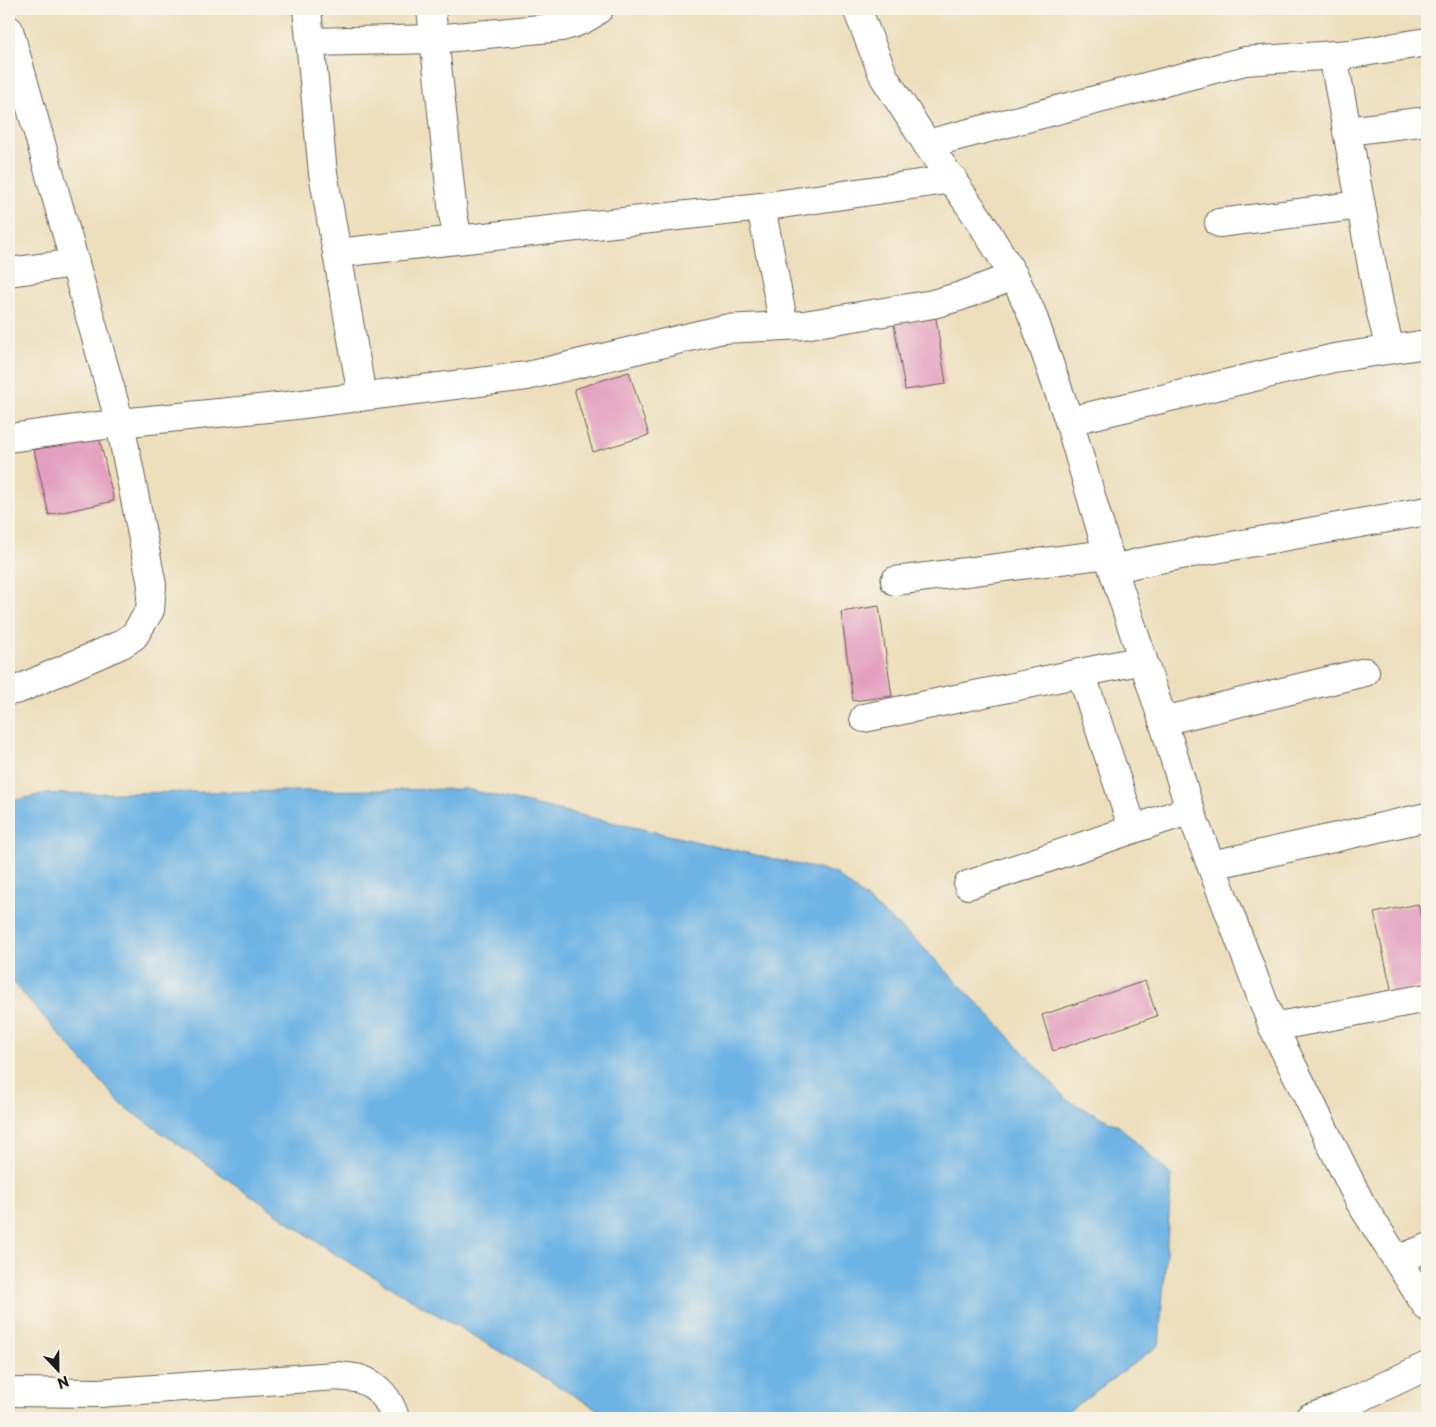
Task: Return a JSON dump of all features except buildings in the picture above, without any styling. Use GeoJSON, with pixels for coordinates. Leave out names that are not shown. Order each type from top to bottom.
{"type":"FeatureCollection","features":[{"type":"Feature","properties":{"kind":"street"},"geometry":{"type":"LineString","coordinates":[[307,9],[323,173],[362,396]]}},
{"type":"Feature","properties":{"kind":"street"},"geometry":{"type":"LineString","coordinates":[[431,9],[453,214],[458,239]]}},
{"type":"Feature","properties":{"kind":"street"},"geometry":{"type":"LineString","coordinates":[[310,42],[435,38],[561,27],[577,23],[599,9]]}},
{"type":"Feature","properties":{"kind":"street"},"geometry":{"type":"LineString","coordinates":[[857,9],[884,76],[927,144],[980,218],[1014,276],[1032,314],[1069,421],[1110,561],[1163,721],[1190,810],[1273,1027],[1360,1202],[1427,1307]]}},
{"type":"Feature","properties":{"kind":"street"},"geometry":{"type":"LineString","coordinates":[[9,30],[120,423],[152,585],[150,610],[134,636],[122,644],[18,689],[9,691]]}},
{"type":"Feature","properties":{"kind":"street"},"geometry":{"type":"LineString","coordinates":[[927,144],[1245,62],[1333,55],[1427,42]]}},
{"type":"Feature","properties":{"kind":"street"},"geometry":{"type":"LineString","coordinates":[[1333,55],[1380,309],[1390,349]]}},
{"type":"Feature","properties":{"kind":"street"},"geometry":{"type":"LineString","coordinates":[[1347,131],[1427,121]]}},
{"type":"Feature","properties":{"kind":"street"},"geometry":{"type":"LineString","coordinates":[[337,252],[762,208],[952,179]]}},
{"type":"Feature","properties":{"kind":"street"},"geometry":{"type":"LineString","coordinates":[[1219,223],[1361,205]]}},
{"type":"Feature","properties":{"kind":"street"},"geometry":{"type":"LineString","coordinates":[[762,208],[784,326]]}},
{"type":"Feature","properties":{"kind":"street"},"geometry":{"type":"LineString","coordinates":[[9,272],[74,263]]}},
{"type":"Feature","properties":{"kind":"street"},"geometry":{"type":"LineString","coordinates":[[9,438],[120,423],[287,406],[527,376],[724,329],[804,325],[933,304],[961,296],[1014,276]]}},
{"type":"Feature","properties":{"kind":"street"},"geometry":{"type":"LineString","coordinates":[[1069,421],[1334,358],[1427,344]]}},
{"type":"Feature","properties":{"kind":"street"},"geometry":{"type":"LineString","coordinates":[[895,581],[1110,561],[1142,562],[1427,511]]}},
{"type":"Feature","properties":{"kind":"street"},"geometry":{"type":"LineString","coordinates":[[864,718],[1143,660]]}},
{"type":"Feature","properties":{"kind":"street"},"geometry":{"type":"LineString","coordinates":[[1163,721],[1365,672]]}},
{"type":"Feature","properties":{"kind":"street"},"geometry":{"type":"LineString","coordinates":[[1082,673],[1133,829]]}},
{"type":"Feature","properties":{"kind":"street"},"geometry":{"type":"LineString","coordinates":[[968,885],[1190,810]]}},
{"type":"Feature","properties":{"kind":"street"},"geometry":{"type":"LineString","coordinates":[[1212,865],[1427,817]]}},
{"type":"Feature","properties":{"kind":"street"},"geometry":{"type":"LineString","coordinates":[[1273,1027],[1427,998]]}},
{"type":"Feature","properties":{"kind":"street"},"geometry":{"type":"LineString","coordinates":[[1397,1260],[1427,1248]]}},
{"type":"Feature","properties":{"kind":"street"},"geometry":{"type":"LineString","coordinates":[[1309,1418],[1336,1409],[1427,1366]]}},
{"type":"Feature","properties":{"kind":"street"},"geometry":{"type":"LineString","coordinates":[[9,1392],[99,1393],[336,1376],[359,1379],[378,1389],[388,1402],[395,1418]]}},
{"type":"Feature","properties":{"kind":"water"},"geometry":{"type":"Polygon","coordinates":[[[466,789],[835,873],[920,944],[995,1021],[1067,1100],[1119,1126],[1172,1176],[1159,1345],[1059,1418],[612,1418],[330,1251],[122,1105],[9,978],[9,802],[42,794],[466,789]]]}}]}
